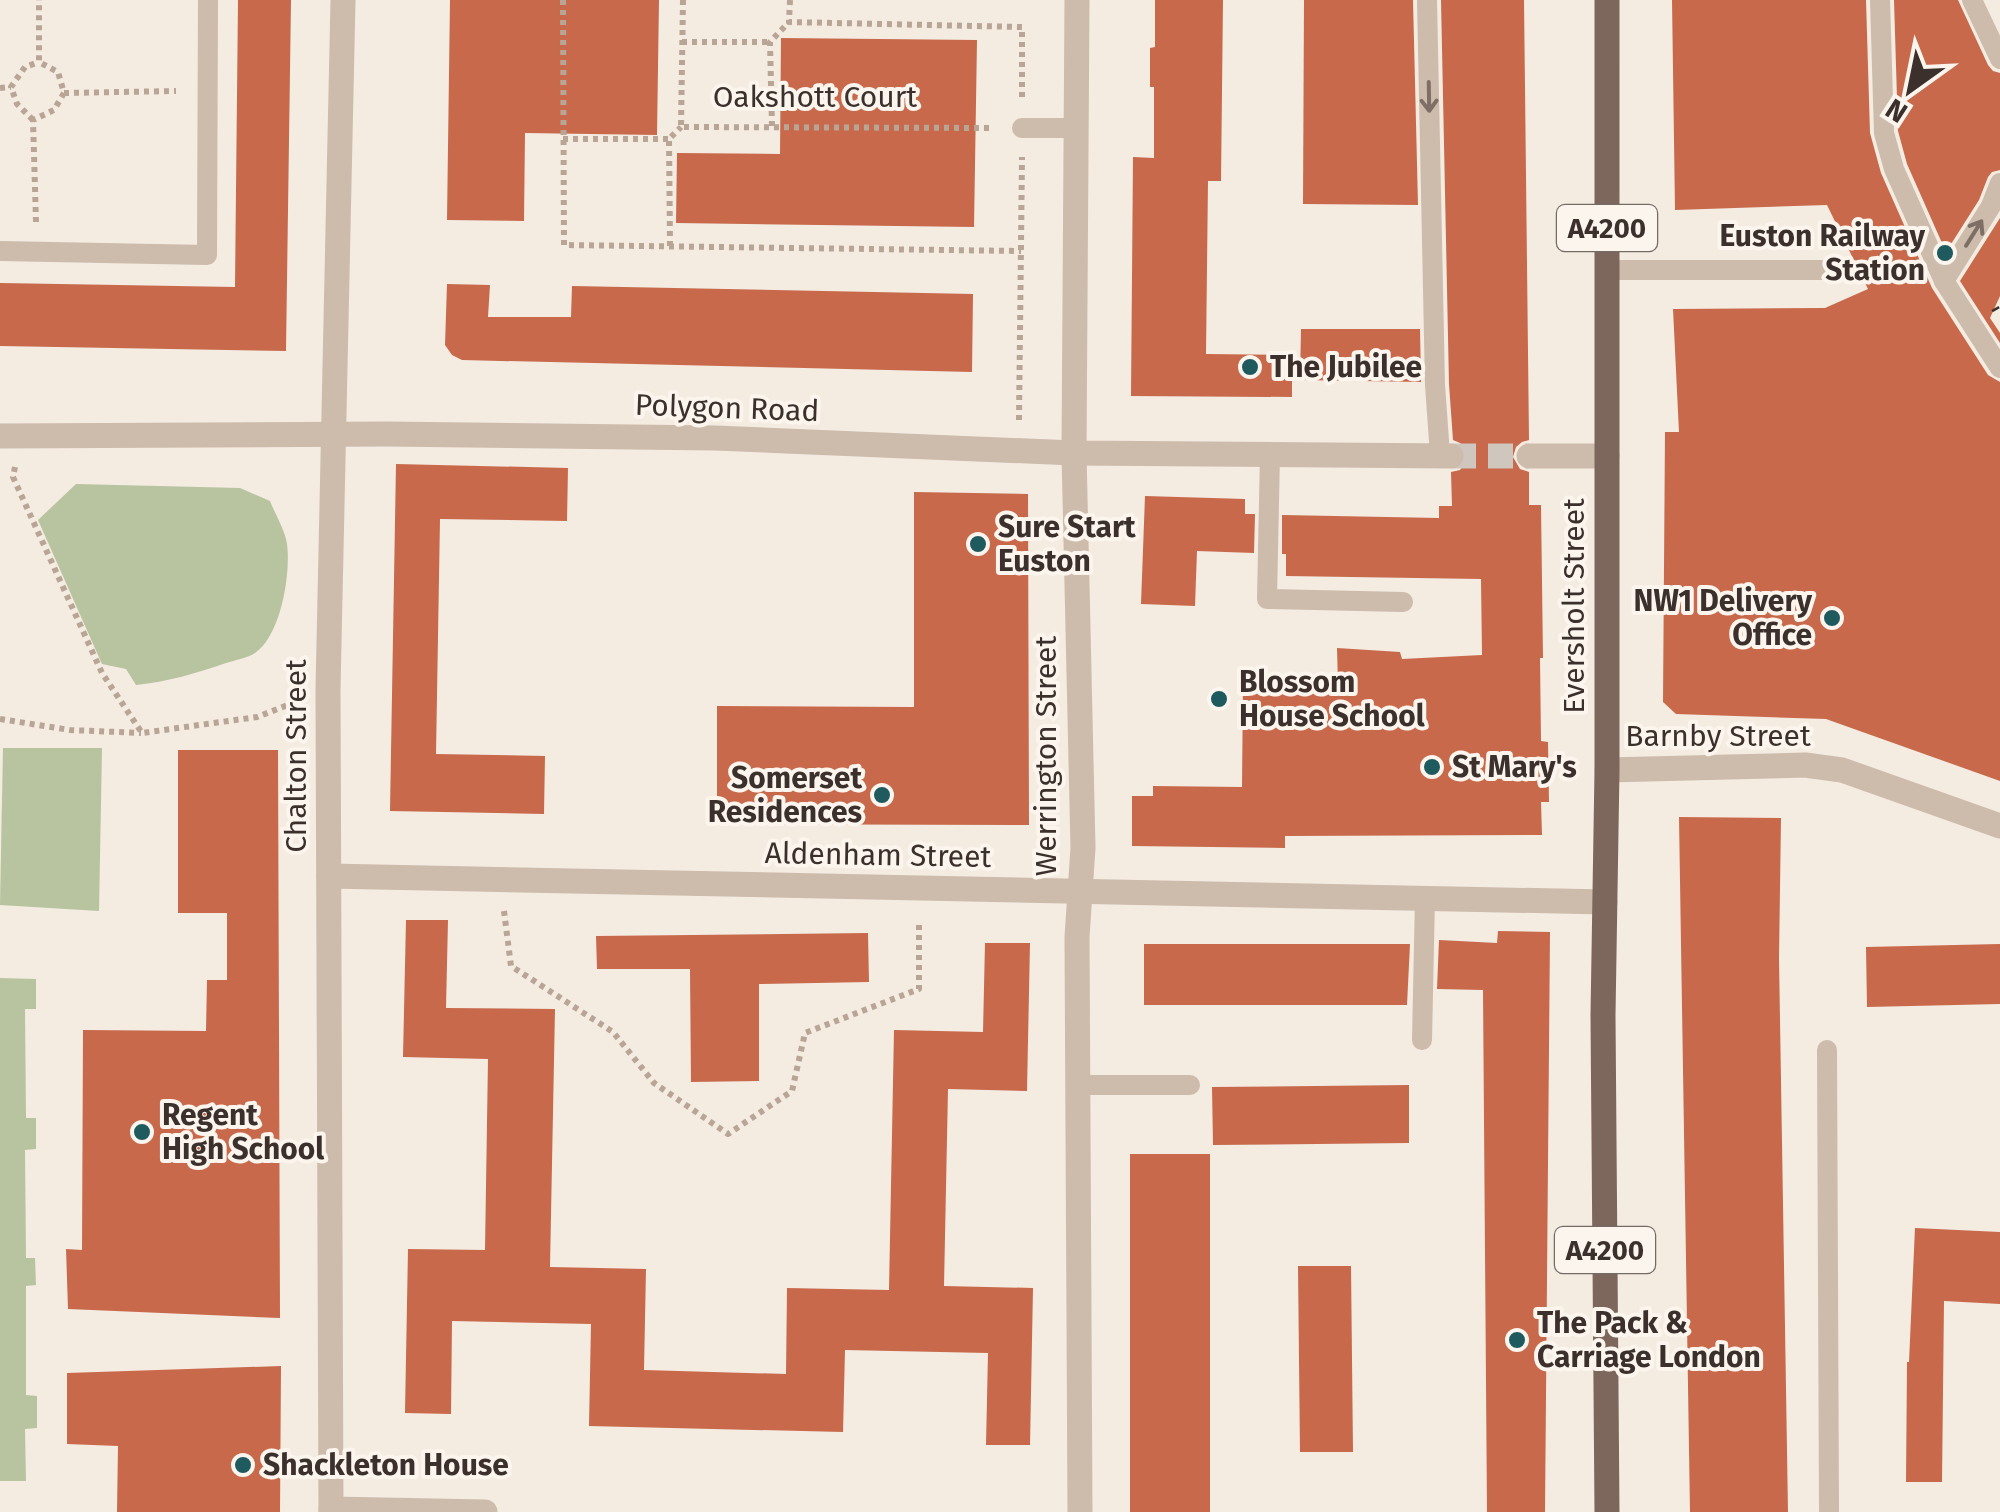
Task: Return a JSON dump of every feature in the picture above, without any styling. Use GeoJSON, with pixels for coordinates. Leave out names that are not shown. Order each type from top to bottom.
{"type":"FeatureCollection","features":[{"type":"Feature","properties":{"kind":"main road","name":"Eversholt Street"},"geometry":{"type":"LineString","coordinates":[[1607,0],[1607,1512]]}},
{"type":"Feature","properties":{"kind":"street","name":"Chalton Street"},"geometry":{"type":"LineString","coordinates":[[331,1510],[328,689],[343,0]]}},
{"type":"Feature","properties":{"kind":"street","name":"Werrington Street"},"geometry":{"type":"LineString","coordinates":[[1077,0],[1074,453],[1083,836],[1077,938],[1080,1512]]}},
{"type":"Feature","properties":{"kind":"street","name":"Polygon Road"},"geometry":{"type":"LineString","coordinates":[[10,436],[715,438],[1074,453],[1446,456]]}},
{"type":"Feature","properties":{"kind":"street"},"geometry":{"type":"LineString","coordinates":[[1529,456],[1607,456]]}},
{"type":"Feature","properties":{"kind":"street","name":"Barnby Street"},"geometry":{"type":"LineString","coordinates":[[1607,770],[1805,765],[1842,770],[2000,826]]}},
{"type":"Feature","properties":{"kind":"street","name":"Aldenham Street"},"geometry":{"type":"LineString","coordinates":[[329,876],[1605,902]]}},
{"type":"Feature","properties":{"kind":"street"},"geometry":{"type":"LineString","coordinates":[[331,1510],[485,1512]]}},
{"type":"Feature","properties":{"kind":"lane"},"geometry":{"type":"LineString","coordinates":[[0,251],[208,255],[208,0]]}},
{"type":"Feature","properties":{"kind":"lane"},"geometry":{"type":"LineString","coordinates":[[1427,0],[1434,385],[1446,456]]}},
{"type":"Feature","properties":{"kind":"lane"},"geometry":{"type":"LineString","coordinates":[[1880,0],[1884,133],[1894,169],[1944,281],[2000,368]]}},
{"type":"Feature","properties":{"kind":"lane"},"geometry":{"type":"LineString","coordinates":[[1972,0],[2000,59]]}},
{"type":"Feature","properties":{"kind":"lane"},"geometry":{"type":"LineString","coordinates":[[1022,128],[1076,128]]}},
{"type":"Feature","properties":{"kind":"lane"},"geometry":{"type":"LineString","coordinates":[[1944,281],[1991,206],[2000,183]]}},
{"type":"Feature","properties":{"kind":"lane"},"geometry":{"type":"LineString","coordinates":[[1607,270],[1834,270]]}},
{"type":"Feature","properties":{"kind":"lane"},"geometry":{"type":"LineString","coordinates":[[1270,454],[1267,600],[1403,602]]}},
{"type":"Feature","properties":{"kind":"lane"},"geometry":{"type":"LineString","coordinates":[[1422,1040],[1425,898]]}},
{"type":"Feature","properties":{"kind":"lane"},"geometry":{"type":"LineString","coordinates":[[1827,1050],[1829,1512]]}},
{"type":"Feature","properties":{"kind":"lane"},"geometry":{"type":"LineString","coordinates":[[1078,1084],[1190,1085]]}},
{"type":"Feature","properties":{"kind":"path"},"geometry":{"type":"LineString","coordinates":[[39,0],[39,62]]}},
{"type":"Feature","properties":{"kind":"path"},"geometry":{"type":"LineString","coordinates":[[563,0],[564,245],[1021,250]]}},
{"type":"Feature","properties":{"kind":"path","name":"Oakshott Court"},"geometry":{"type":"LineString","coordinates":[[682,0],[681,127],[1022,128]]}},
{"type":"Feature","properties":{"kind":"path"},"geometry":{"type":"LineString","coordinates":[[772,126],[770,42],[789,22],[790,0]]}},
{"type":"Feature","properties":{"kind":"path"},"geometry":{"type":"LineString","coordinates":[[789,22],[1022,26],[1022,99]]}},
{"type":"Feature","properties":{"kind":"path"},"geometry":{"type":"LineString","coordinates":[[682,42],[770,42]]}},
{"type":"Feature","properties":{"kind":"path"},"geometry":{"type":"LineString","coordinates":[[0,88],[11,86],[25,66],[39,62],[58,72],[64,93],[54,110],[33,120]]}},
{"type":"Feature","properties":{"kind":"path"},"geometry":{"type":"LineString","coordinates":[[11,86],[17,104],[33,120],[37,254]]}},
{"type":"Feature","properties":{"kind":"path"},"geometry":{"type":"LineString","coordinates":[[64,93],[207,90]]}},
{"type":"Feature","properties":{"kind":"path"},"geometry":{"type":"LineString","coordinates":[[670,246],[670,139],[681,127]]}},
{"type":"Feature","properties":{"kind":"path"},"geometry":{"type":"LineString","coordinates":[[563,139],[670,139]]}},
{"type":"Feature","properties":{"kind":"path"},"geometry":{"type":"LineString","coordinates":[[1019,429],[1022,171]]}},
{"type":"Feature","properties":{"kind":"path"},"geometry":{"type":"LineString","coordinates":[[10,436],[13,477],[102,674],[142,733]]}},
{"type":"Feature","properties":{"kind":"path"},"geometry":{"type":"LineString","coordinates":[[0,719],[70,730],[142,733],[257,716],[328,689]]}},
{"type":"Feature","properties":{"kind":"path"},"geometry":{"type":"LineString","coordinates":[[501,880],[511,966],[613,1032],[654,1083],[728,1134],[792,1091],[805,1033],[919,989],[919,888]]}},
{"type":"Feature","properties":{"kind":"green space"},"geometry":{"type":"Polygon","coordinates":[[[76,484],[240,488],[270,501],[286,539],[288,556],[278,619],[264,645],[245,658],[182,677],[136,685],[126,669],[102,664],[38,520],[76,484]]]}},
{"type":"Feature","properties":{"kind":"green space"},"geometry":{"type":"Polygon","coordinates":[[[3,748],[102,748],[99,911],[0,905],[3,748]]]}},
{"type":"Feature","properties":{"kind":"green space"},"geometry":{"type":"Polygon","coordinates":[[[0,978],[36,979],[36,1009],[25,1009],[26,1118],[36,1118],[36,1149],[25,1150],[26,1258],[35,1258],[36,1285],[26,1286],[26,1395],[37,1396],[37,1428],[25,1429],[26,1481],[0,1481],[0,978]]]}},
{"type":"Feature","properties":{"kind":"building"},"geometry":{"type":"Polygon","coordinates":[[[238,0],[291,0],[286,351],[0,346],[0,283],[235,287],[238,0]]]}},
{"type":"Feature","properties":{"kind":"building"},"geometry":{"type":"Polygon","coordinates":[[[450,0],[659,0],[657,135],[525,133],[524,221],[447,220],[450,0]]]}},
{"type":"Feature","properties":{"kind":"building"},"geometry":{"type":"Polygon","coordinates":[[[1155,0],[1223,0],[1221,181],[1208,181],[1206,354],[1292,355],[1292,397],[1131,396],[1133,157],[1154,158],[1150,48],[1155,47],[1155,0]]]}},
{"type":"Feature","properties":{"kind":"building"},"geometry":{"type":"Polygon","coordinates":[[[1304,0],[1413,0],[1418,205],[1303,204],[1304,0]]]}},
{"type":"Feature","properties":{"kind":"building"},"geometry":{"type":"Polygon","coordinates":[[[1441,0],[1524,0],[1529,440],[1516,447],[1513,457],[1520,469],[1529,472],[1529,505],[1541,505],[1541,741],[1548,742],[1549,802],[1541,802],[1542,835],[1285,836],[1285,848],[1132,846],[1132,796],[1153,796],[1153,786],[1242,787],[1243,683],[1338,684],[1337,648],[1400,652],[1402,659],[1482,655],[1481,579],[1286,576],[1286,554],[1282,554],[1282,515],[1439,518],[1439,506],[1452,506],[1451,472],[1460,470],[1465,463],[1466,449],[1453,440],[1449,384],[1441,0]]]}},
{"type":"Feature","properties":{"kind":"building","name":"NW1 Delivery Office"},"geometry":{"type":"Polygon","coordinates":[[[1672,0],[1866,0],[1870,133],[1881,173],[1932,288],[1988,375],[2000,382],[2000,781],[1826,719],[1676,714],[1663,702],[1665,432],[1679,432],[1673,309],[1825,308],[1868,289],[1827,205],[1675,210],[1672,0]]]}},
{"type":"Feature","properties":{"kind":"building"},"geometry":{"type":"Polygon","coordinates":[[[1894,0],[1958,0],[1988,65],[2000,73],[2000,170],[1988,177],[1979,200],[1946,252],[1907,164],[1898,131],[1894,0]]]}},
{"type":"Feature","properties":{"kind":"building"},"geometry":{"type":"Polygon","coordinates":[[[781,38],[977,40],[974,227],[676,223],[677,153],[780,154],[781,38]]]}},
{"type":"Feature","properties":{"kind":"building"},"geometry":{"type":"Polygon","coordinates":[[[2000,218],[2000,296],[1990,318],[2000,333],[2000,343],[1960,281],[2000,218]]]}},
{"type":"Feature","properties":{"kind":"building"},"geometry":{"type":"Polygon","coordinates":[[[447,284],[490,285],[488,317],[571,317],[572,286],[973,294],[972,372],[462,360],[445,345],[447,284]]]}},
{"type":"Feature","properties":{"kind":"building"},"geometry":{"type":"Polygon","coordinates":[[[1301,329],[1420,329],[1421,382],[1300,380],[1301,329]]]}},
{"type":"Feature","properties":{"kind":"building"},"geometry":{"type":"Polygon","coordinates":[[[396,464],[568,468],[567,521],[440,519],[436,754],[545,756],[544,814],[390,811],[396,464]]]}},
{"type":"Feature","properties":{"kind":"building"},"geometry":{"type":"Polygon","coordinates":[[[914,492],[1028,494],[1029,825],[717,824],[717,706],[914,707],[914,492]]]}},
{"type":"Feature","properties":{"kind":"building"},"geometry":{"type":"Polygon","coordinates":[[[1145,496],[1245,499],[1245,514],[1255,514],[1254,553],[1197,551],[1195,606],[1141,604],[1145,496]]]}},
{"type":"Feature","properties":{"kind":"building"},"geometry":{"type":"Polygon","coordinates":[[[178,750],[278,750],[280,1318],[68,1309],[66,1249],[82,1250],[83,1030],[206,1031],[207,980],[227,980],[227,913],[178,913],[178,750]]]}},
{"type":"Feature","properties":{"kind":"building"},"geometry":{"type":"Polygon","coordinates":[[[1679,817],[1781,818],[1779,958],[1788,1512],[1690,1512],[1679,817]]]}},
{"type":"Feature","properties":{"kind":"building"},"geometry":{"type":"Polygon","coordinates":[[[406,920],[448,920],[446,1008],[555,1009],[550,1267],[646,1269],[644,1370],[786,1374],[787,1288],[889,1290],[894,1030],[983,1032],[985,943],[1030,943],[1027,1091],[948,1089],[944,1286],[1033,1288],[1030,1445],[986,1445],[988,1353],[845,1350],[843,1432],[589,1426],[591,1324],[452,1321],[451,1414],[405,1413],[408,1249],[485,1250],[488,1059],[403,1057],[406,920]]]}},
{"type":"Feature","properties":{"kind":"building"},"geometry":{"type":"Polygon","coordinates":[[[1498,931],[1550,932],[1545,1512],[1487,1512],[1483,990],[1437,989],[1439,940],[1497,943],[1498,931]]]}},
{"type":"Feature","properties":{"kind":"building"},"geometry":{"type":"Polygon","coordinates":[[[868,933],[869,982],[759,984],[759,1081],[691,1082],[690,969],[597,969],[596,936],[868,933]]]}},
{"type":"Feature","properties":{"kind":"building"},"geometry":{"type":"Polygon","coordinates":[[[1144,944],[1410,944],[1407,1005],[1144,1005],[1144,944]]]}},
{"type":"Feature","properties":{"kind":"building"},"geometry":{"type":"Polygon","coordinates":[[[2000,944],[2000,1004],[1867,1007],[1866,947],[2000,944]]]}},
{"type":"Feature","properties":{"kind":"building"},"geometry":{"type":"Polygon","coordinates":[[[1409,1085],[1409,1143],[1213,1145],[1212,1087],[1409,1085]]]}},
{"type":"Feature","properties":{"kind":"building"},"geometry":{"type":"Polygon","coordinates":[[[1130,1154],[1210,1154],[1210,1512],[1130,1512],[1130,1154]]]}},
{"type":"Feature","properties":{"kind":"building"},"geometry":{"type":"Polygon","coordinates":[[[1915,1228],[2000,1232],[2000,1304],[1944,1301],[1942,1482],[1906,1482],[1907,1362],[1915,1228]]]}},
{"type":"Feature","properties":{"kind":"building"},"geometry":{"type":"Polygon","coordinates":[[[1298,1266],[1351,1266],[1353,1452],[1300,1452],[1298,1266]]]}},
{"type":"Feature","properties":{"kind":"building"},"geometry":{"type":"Polygon","coordinates":[[[281,1366],[280,1512],[117,1512],[118,1446],[67,1444],[67,1373],[281,1366]]]}},
{"type":"Feature","properties":{"kind":"tunnel"},"geometry":{"type":"LineString","coordinates":[[1451,456],[1529,456]]}},
{"type":"Feature","properties":{"kind":"railway"},"geometry":{"type":"LineString","coordinates":[[1995,308],[2000,317]]}},
{"type":"Feature","properties":{"kind":"place","name":"Euston Railway Station"},"geometry":{"type":"Point","coordinates":[1945,253]}},
{"type":"Feature","properties":{"kind":"place","name":"The Jubilee"},"geometry":{"type":"Point","coordinates":[1250,367]}},
{"type":"Feature","properties":{"kind":"place","name":"Sure Start Euston"},"geometry":{"type":"Point","coordinates":[978,544]}},
{"type":"Feature","properties":{"kind":"place","name":"NW1 Delivery Office"},"geometry":{"type":"Point","coordinates":[1832,618]}},
{"type":"Feature","properties":{"kind":"place","name":"Blossom House School"},"geometry":{"type":"Point","coordinates":[1219,699]}},
{"type":"Feature","properties":{"kind":"place","name":"St Mary's"},"geometry":{"type":"Point","coordinates":[1432,767]}},
{"type":"Feature","properties":{"kind":"place","name":"Somerset Residences"},"geometry":{"type":"Point","coordinates":[882,795]}},
{"type":"Feature","properties":{"kind":"place","name":"Regent High School"},"geometry":{"type":"Point","coordinates":[142,1132]}},
{"type":"Feature","properties":{"kind":"place","name":"The Pack & Carriage London"},"geometry":{"type":"Point","coordinates":[1517,1340]}},
{"type":"Feature","properties":{"kind":"place","name":"Shackleton House"},"geometry":{"type":"Point","coordinates":[243,1465]}}]}
